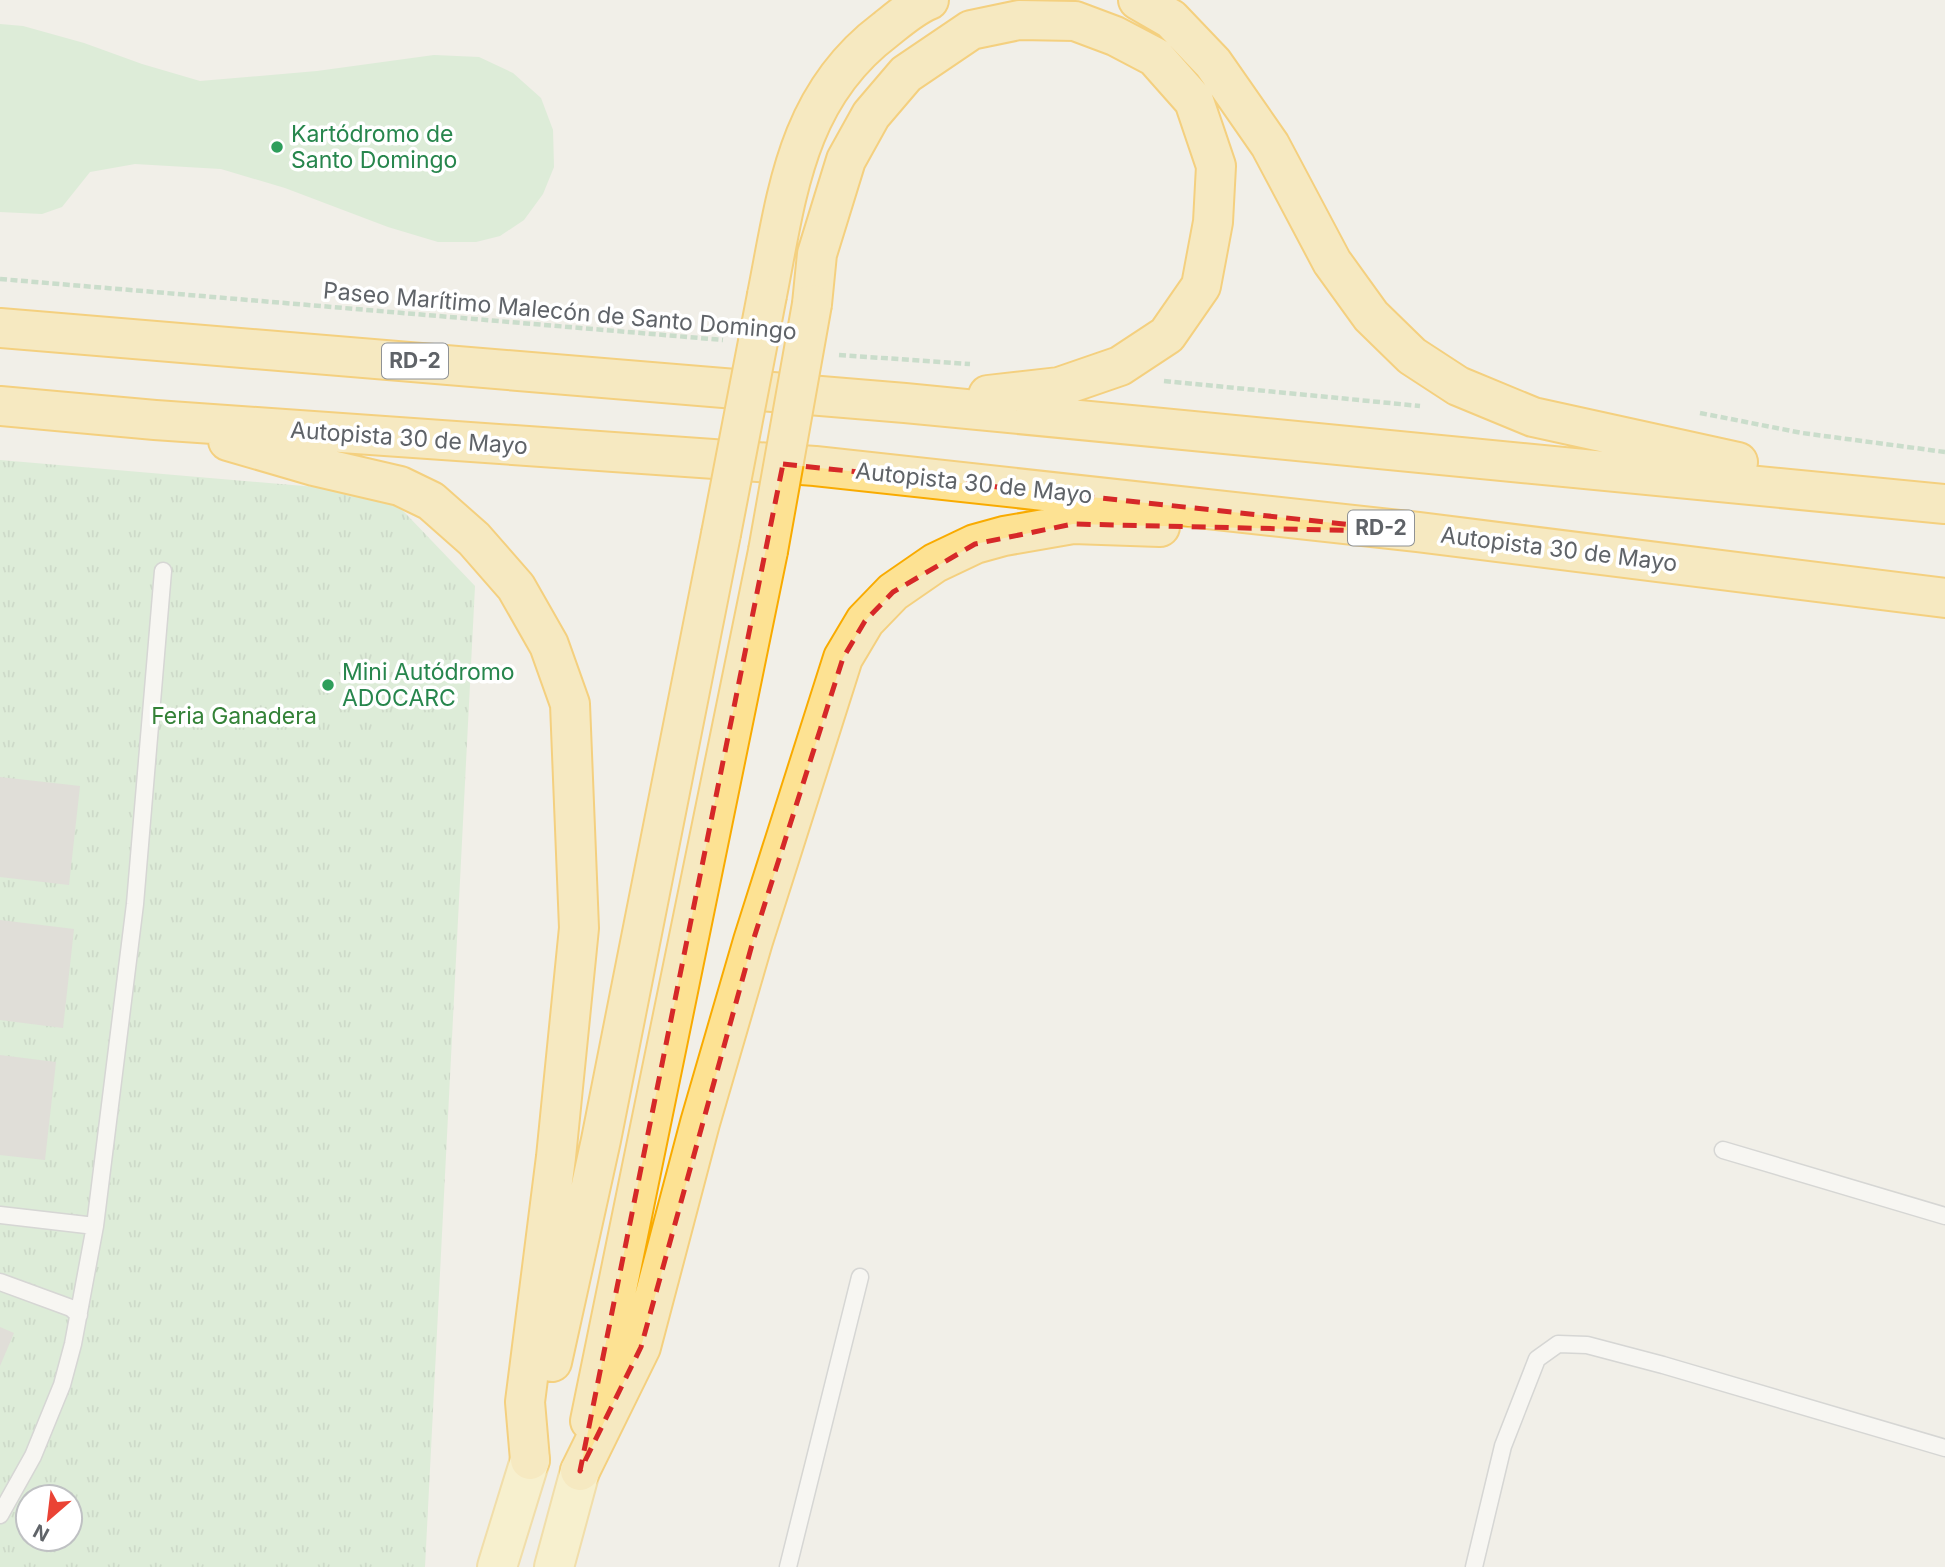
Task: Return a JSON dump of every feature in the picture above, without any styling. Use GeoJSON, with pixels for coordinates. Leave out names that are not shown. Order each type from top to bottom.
{"type":"FeatureCollection","features":[{"type":"Feature","properties":{"kind":"highway"},"geometry":{"type":"LineString","coordinates":[[530,1460],[601,1140],[792,172],[812,117],[839,75],[874,38],[918,4],[929,0]]}},
{"type":"Feature","properties":{"kind":"highway"},"geometry":{"type":"LineString","coordinates":[[1138,0],[1171,19],[1213,62],[1270,145],[1332,262],[1371,316],[1412,356],[1458,386],[1533,417],[1926,502]]}},
{"type":"Feature","properties":{"kind":"highway"},"geometry":{"type":"LineString","coordinates":[[580,1471],[768,551],[812,304],[817,254],[846,160],[871,115],[906,74],[971,30],[1019,20],[1075,21],[1115,36],[1155,57],[1194,101],[1216,166],[1213,222],[1201,286],[1167,335],[1120,366],[1059,387],[905,403]]}},
{"type":"Feature","properties":{"kind":"highway","name":"RD-2"},"geometry":{"type":"LineString","coordinates":[[0,328],[905,403],[1926,502]]}},
{"type":"Feature","properties":{"kind":"highway","name":"Autopista 30 de Mayo"},"geometry":{"type":"LineString","coordinates":[[0,406],[155,420],[815,466],[1418,532],[1945,598]]}},
{"type":"Feature","properties":{"kind":"highway"},"geometry":{"type":"LineString","coordinates":[[155,420],[314,466],[400,486],[431,501],[474,539],[516,587],[549,645],[570,704],[579,928],[556,1157],[526,1402],[530,1460]]}},
{"type":"Feature","properties":{"kind":"highway"},"geometry":{"type":"LineString","coordinates":[[580,1471],[641,1347],[700,1123],[753,941],[843,658],[865,621],[893,592],[935,563],[975,544],[1073,524],[1418,532]]}},
{"type":"Feature","properties":{"kind":"main road"},"geometry":{"type":"LineString","coordinates":[[497,1567],[530,1460]]}},
{"type":"Feature","properties":{"kind":"main road"},"geometry":{"type":"LineString","coordinates":[[555,1567],[580,1471]]}},
{"type":"Feature","properties":{"kind":"lane"},"geometry":{"type":"LineString","coordinates":[[0,1515],[33,1457],[62,1385],[79,1315],[94,1226],[135,904],[163,571]]}},
{"type":"Feature","properties":{"kind":"lane"},"geometry":{"type":"LineString","coordinates":[[1723,1150],[1945,1216]]}},
{"type":"Feature","properties":{"kind":"lane"},"geometry":{"type":"LineString","coordinates":[[0,1215],[94,1226]]}},
{"type":"Feature","properties":{"kind":"lane"},"geometry":{"type":"LineString","coordinates":[[788,1567],[860,1277]]}},
{"type":"Feature","properties":{"kind":"lane"},"geometry":{"type":"LineString","coordinates":[[0,1282],[71,1308],[79,1315]]}},
{"type":"Feature","properties":{"kind":"lane"},"geometry":{"type":"LineString","coordinates":[[1474,1567],[1503,1446],[1537,1359],[1558,1344],[1587,1345],[1650,1361],[1945,1448]]}},
{"type":"Feature","properties":{"kind":"path","name":"Paseo Marítimo Malecón de Santo Domingo"},"geometry":{"type":"LineString","coordinates":[[0,279],[725,340]]}},
{"type":"Feature","properties":{"kind":"path","name":"Paseo Marítimo Malecón de Santo Domingo"},"geometry":{"type":"LineString","coordinates":[[828,354],[976,365]]}},
{"type":"Feature","properties":{"kind":"path"},"geometry":{"type":"LineString","coordinates":[[1156,381],[1427,407]]}},
{"type":"Feature","properties":{"kind":"path"},"geometry":{"type":"LineString","coordinates":[[1695,412],[1802,433],[1945,452]]}},
{"type":"Feature","properties":{"kind":"highlighted area"},"geometry":{"type":"Polygon","coordinates":[[[783,464],[1418,532],[1073,524],[975,544],[893,592],[865,621],[843,658],[753,941],[641,1347],[580,1471],[783,464]]]}},
{"type":"Feature","properties":{"kind":"green space","name":"Kartódromo de Santo Domingo"},"geometry":{"type":"Polygon","coordinates":[[[0,24],[23,26],[84,43],[200,81],[317,71],[434,55],[479,57],[513,73],[541,98],[553,130],[554,167],[543,194],[524,220],[500,236],[476,242],[438,242],[388,227],[285,188],[221,169],[135,164],[90,172],[62,207],[42,214],[0,212],[0,24]]]}},
{"type":"Feature","properties":{"kind":"green space","name":"Feria Ganadera"},"geometry":{"type":"Polygon","coordinates":[[[0,460],[386,493],[475,586],[425,1567],[0,1567],[0,460]]]}},
{"type":"Feature","properties":{"kind":"building"},"geometry":{"type":"Polygon","coordinates":[[[0,777],[80,786],[69,885],[0,877],[0,777]]]}},
{"type":"Feature","properties":{"kind":"building"},"geometry":{"type":"Polygon","coordinates":[[[0,920],[74,929],[63,1028],[0,1020],[0,920]]]}},
{"type":"Feature","properties":{"kind":"building"},"geometry":{"type":"Polygon","coordinates":[[[0,1055],[56,1062],[45,1160],[0,1155],[0,1055]]]}},
{"type":"Feature","properties":{"kind":"building"},"geometry":{"type":"Polygon","coordinates":[[[0,1327],[14,1333],[0,1366],[0,1327]]]}},
{"type":"Feature","properties":{"kind":"place","name":"Kartódromo de Santo Domingo"},"geometry":{"type":"Point","coordinates":[277,147]}},
{"type":"Feature","properties":{"kind":"place","name":"Mini Autódromo ADOCARC"},"geometry":{"type":"Point","coordinates":[328,685]}}]}
